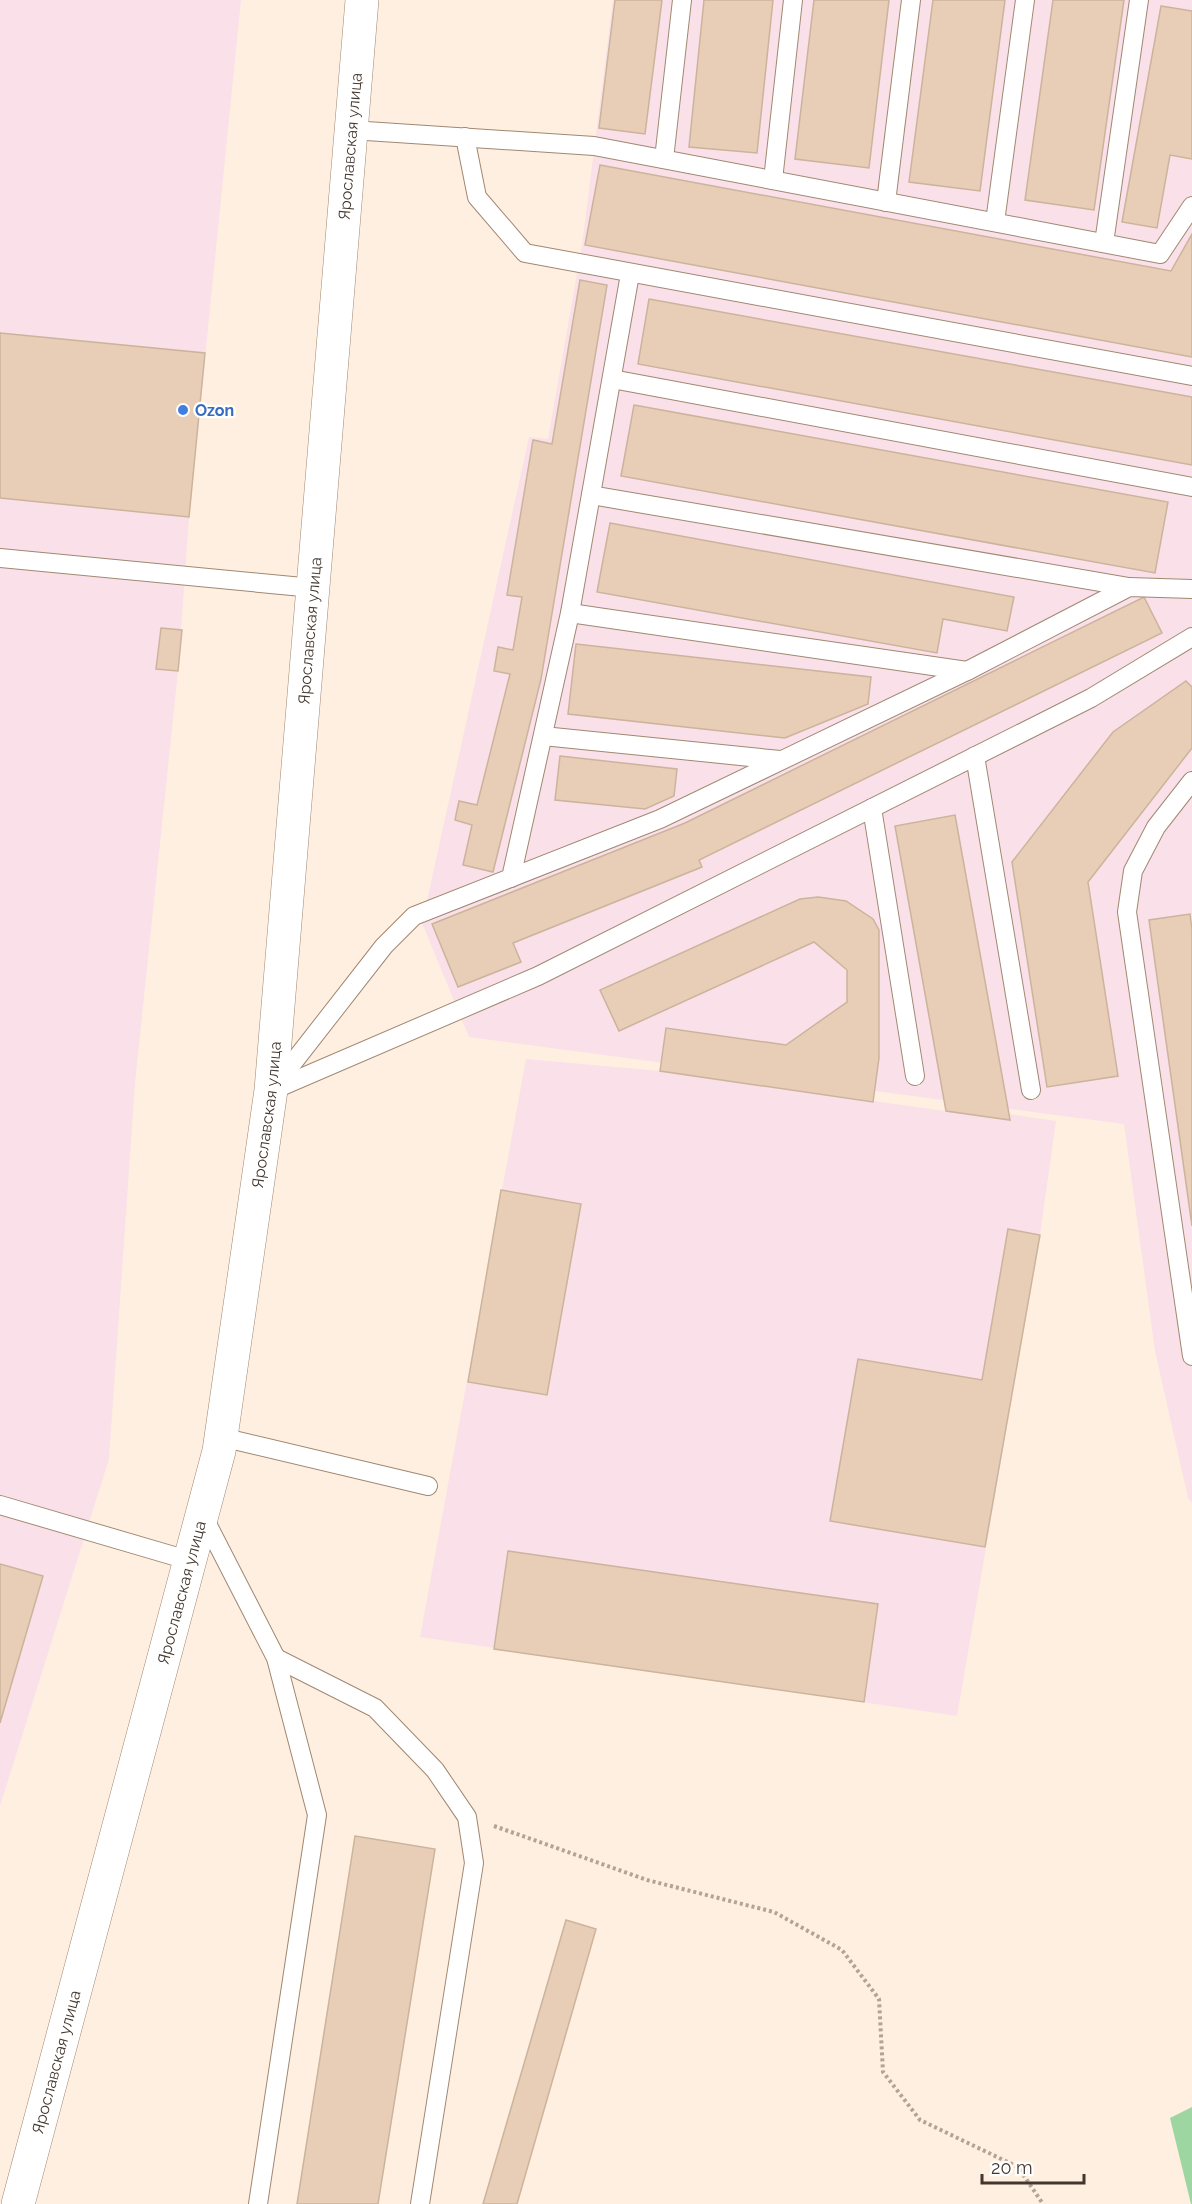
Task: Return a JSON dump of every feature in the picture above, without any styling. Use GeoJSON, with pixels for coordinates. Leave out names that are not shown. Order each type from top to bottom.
{"type":"FeatureCollection","features":[{"type":"Feature","properties":{"kind":"main road","name":"Ярославская улица"},"geometry":{"type":"LineString","coordinates":[[18,2204],[191,1561],[221,1437],[271,1090],[362,0]]}},
{"type":"Feature","properties":{"kind":"lane"},"geometry":{"type":"LineString","coordinates":[[664,159],[682,0]]}},
{"type":"Feature","properties":{"kind":"lane"},"geometry":{"type":"LineString","coordinates":[[773,180],[793,0]]}},
{"type":"Feature","properties":{"kind":"lane"},"geometry":{"type":"LineString","coordinates":[[886,202],[911,0]]}},
{"type":"Feature","properties":{"kind":"lane"},"geometry":{"type":"LineString","coordinates":[[995,222],[1025,0]]}},
{"type":"Feature","properties":{"kind":"lane"},"geometry":{"type":"LineString","coordinates":[[1104,243],[1139,0]]}},
{"type":"Feature","properties":{"kind":"lane"},"geometry":{"type":"LineString","coordinates":[[351,130],[594,146],[1160,254],[1192,206]]}},
{"type":"Feature","properties":{"kind":"lane"},"geometry":{"type":"LineString","coordinates":[[465,137],[477,197],[525,253],[1192,376]]}},
{"type":"Feature","properties":{"kind":"lane"},"geometry":{"type":"LineString","coordinates":[[512,878],[570,613],[630,274]]}},
{"type":"Feature","properties":{"kind":"lane"},"geometry":{"type":"LineString","coordinates":[[612,379],[1192,487]]}},
{"type":"Feature","properties":{"kind":"lane"},"geometry":{"type":"LineString","coordinates":[[591,495],[1129,587],[1192,589]]}},
{"type":"Feature","properties":{"kind":"lane"},"geometry":{"type":"LineString","coordinates":[[0,558],[313,588]]}},
{"type":"Feature","properties":{"kind":"lane"},"geometry":{"type":"LineString","coordinates":[[271,1090],[384,946],[414,916],[660,819],[967,671],[1129,587]]}},
{"type":"Feature","properties":{"kind":"lane"},"geometry":{"type":"LineString","coordinates":[[570,613],[967,671]]}},
{"type":"Feature","properties":{"kind":"lane"},"geometry":{"type":"LineString","coordinates":[[271,1090],[538,976],[1091,698],[1192,637]]}},
{"type":"Feature","properties":{"kind":"lane"},"geometry":{"type":"LineString","coordinates":[[543,736],[780,760]]}},
{"type":"Feature","properties":{"kind":"lane"},"geometry":{"type":"LineString","coordinates":[[975,756],[1031,1090]]}},
{"type":"Feature","properties":{"kind":"lane"},"geometry":{"type":"LineString","coordinates":[[1192,781],[1156,827],[1133,871],[1127,912],[1192,1356]]}},
{"type":"Feature","properties":{"kind":"lane"},"geometry":{"type":"LineString","coordinates":[[872,808],[915,1076]]}},
{"type":"Feature","properties":{"kind":"lane"},"geometry":{"type":"LineString","coordinates":[[221,1437],[428,1486]]}},
{"type":"Feature","properties":{"kind":"lane"},"geometry":{"type":"LineString","coordinates":[[0,1505],[191,1561]]}},
{"type":"Feature","properties":{"kind":"lane"},"geometry":{"type":"LineString","coordinates":[[202,1516],[276,1658],[317,1815],[258,2204]]}},
{"type":"Feature","properties":{"kind":"lane"},"geometry":{"type":"LineString","coordinates":[[276,1658],[375,1708],[435,1770],[467,1816],[474,1863],[420,2204]]}},
{"type":"Feature","properties":{"kind":"path"},"geometry":{"type":"LineString","coordinates":[[467,1816],[647,1880],[774,1912],[842,1950],[879,1999],[883,2072],[920,2120],[1018,2167],[1043,2204]]}},
{"type":"Feature","properties":{"kind":"shaded area"},"geometry":{"type":"Polygon","coordinates":[[[0,0],[241,0],[189,517],[178,671],[135,1083],[109,1459],[0,1806],[0,0]]]}},
{"type":"Feature","properties":{"kind":"shaded area"},"geometry":{"type":"Polygon","coordinates":[[[613,0],[1192,0],[1192,1503],[1188,1498],[1155,1351],[1124,1124],[469,1037],[422,923],[529,437],[548,439],[582,245],[613,0]]]}},
{"type":"Feature","properties":{"kind":"shaded area"},"geometry":{"type":"Polygon","coordinates":[[[526,1059],[660,1071],[1009,1120],[1009,1114],[1056,1121],[1040,1235],[957,1716],[420,1637],[526,1059]]]}},
{"type":"Feature","properties":{"kind":"green space"},"geometry":{"type":"Polygon","coordinates":[[[1192,2107],[1192,2204],[1191,2204],[1170,2118],[1192,2107]]]}},
{"type":"Feature","properties":{"kind":"building"},"geometry":{"type":"Polygon","coordinates":[[[615,0],[662,0],[645,134],[599,128],[615,0]]]}},
{"type":"Feature","properties":{"kind":"building"},"geometry":{"type":"Polygon","coordinates":[[[704,0],[773,0],[757,153],[689,147],[704,0]]]}},
{"type":"Feature","properties":{"kind":"building"},"geometry":{"type":"Polygon","coordinates":[[[814,0],[889,0],[869,168],[795,159],[814,0]]]}},
{"type":"Feature","properties":{"kind":"building"},"geometry":{"type":"Polygon","coordinates":[[[933,0],[1005,0],[980,191],[909,182],[933,0]]]}},
{"type":"Feature","properties":{"kind":"building"},"geometry":{"type":"Polygon","coordinates":[[[1053,0],[1124,0],[1094,210],[1025,200],[1053,0]]]}},
{"type":"Feature","properties":{"kind":"building"},"geometry":{"type":"Polygon","coordinates":[[[1161,6],[1192,11],[1192,159],[1170,155],[1157,228],[1122,222],[1161,6]]]}},
{"type":"Feature","properties":{"kind":"building"},"geometry":{"type":"Polygon","coordinates":[[[600,165],[1171,271],[1192,234],[1192,357],[585,245],[600,165]]]}},
{"type":"Feature","properties":{"kind":"building"},"geometry":{"type":"Polygon","coordinates":[[[580,280],[607,285],[541,679],[493,872],[463,865],[472,825],[455,820],[459,801],[477,805],[510,674],[494,671],[498,647],[513,650],[522,597],[507,595],[533,440],[552,444],[580,280]]]}},
{"type":"Feature","properties":{"kind":"building"},"geometry":{"type":"Polygon","coordinates":[[[649,299],[1192,397],[1192,465],[638,364],[649,299]]]}},
{"type":"Feature","properties":{"kind":"building"},"geometry":{"type":"Polygon","coordinates":[[[0,333],[205,353],[189,517],[0,498],[0,333]]]}},
{"type":"Feature","properties":{"kind":"building"},"geometry":{"type":"Polygon","coordinates":[[[634,405],[1168,502],[1155,573],[621,476],[634,405]]]}},
{"type":"Feature","properties":{"kind":"building"},"geometry":{"type":"Polygon","coordinates":[[[610,523],[1014,597],[1007,631],[943,619],[937,653],[597,592],[610,523]]]}},
{"type":"Feature","properties":{"kind":"building"},"geometry":{"type":"Polygon","coordinates":[[[1144,597],[1162,633],[699,860],[702,867],[513,943],[521,962],[458,987],[432,924],[685,823],[1144,597]]]}},
{"type":"Feature","properties":{"kind":"building"},"geometry":{"type":"Polygon","coordinates":[[[161,628],[182,630],[178,671],[156,669],[161,628]]]}},
{"type":"Feature","properties":{"kind":"building"},"geometry":{"type":"Polygon","coordinates":[[[576,644],[871,677],[868,704],[785,738],[568,714],[576,644]]]}},
{"type":"Feature","properties":{"kind":"building"},"geometry":{"type":"Polygon","coordinates":[[[1186,681],[1192,687],[1192,748],[1088,882],[1118,1076],[1047,1087],[1012,862],[1113,732],[1186,681]]]}},
{"type":"Feature","properties":{"kind":"building"},"geometry":{"type":"Polygon","coordinates":[[[560,756],[677,769],[674,796],[645,809],[555,800],[560,756]]]}},
{"type":"Feature","properties":{"kind":"building"},"geometry":{"type":"Polygon","coordinates":[[[955,815],[1010,1120],[946,1111],[895,826],[955,815]]]}},
{"type":"Feature","properties":{"kind":"building"},"geometry":{"type":"Polygon","coordinates":[[[818,897],[846,901],[873,919],[879,930],[879,1058],[873,1102],[660,1071],[666,1028],[786,1045],[847,1002],[847,970],[814,942],[619,1031],[600,990],[800,899],[818,897]]]}},
{"type":"Feature","properties":{"kind":"building"},"geometry":{"type":"Polygon","coordinates":[[[1190,914],[1192,930],[1192,1226],[1149,920],[1190,914]]]}},
{"type":"Feature","properties":{"kind":"building"},"geometry":{"type":"Polygon","coordinates":[[[501,1190],[581,1204],[547,1395],[468,1382],[501,1190]]]}},
{"type":"Feature","properties":{"kind":"building"},"geometry":{"type":"Polygon","coordinates":[[[1008,1229],[1040,1235],[985,1547],[830,1521],[858,1359],[982,1380],[1008,1229]]]}},
{"type":"Feature","properties":{"kind":"building"},"geometry":{"type":"Polygon","coordinates":[[[508,1551],[878,1604],[864,1702],[494,1649],[508,1551]]]}},
{"type":"Feature","properties":{"kind":"building"},"geometry":{"type":"Polygon","coordinates":[[[0,1564],[43,1576],[0,1723],[0,1564]]]}},
{"type":"Feature","properties":{"kind":"building"},"geometry":{"type":"Polygon","coordinates":[[[355,1836],[435,1849],[378,2204],[297,2204],[355,1836]]]}},
{"type":"Feature","properties":{"kind":"building"},"geometry":{"type":"Polygon","coordinates":[[[566,1920],[596,1929],[517,2204],[483,2204],[566,1920]]]}},
{"type":"Feature","properties":{"kind":"place","name":"Ozon"},"geometry":{"type":"Point","coordinates":[183,410]}}]}
